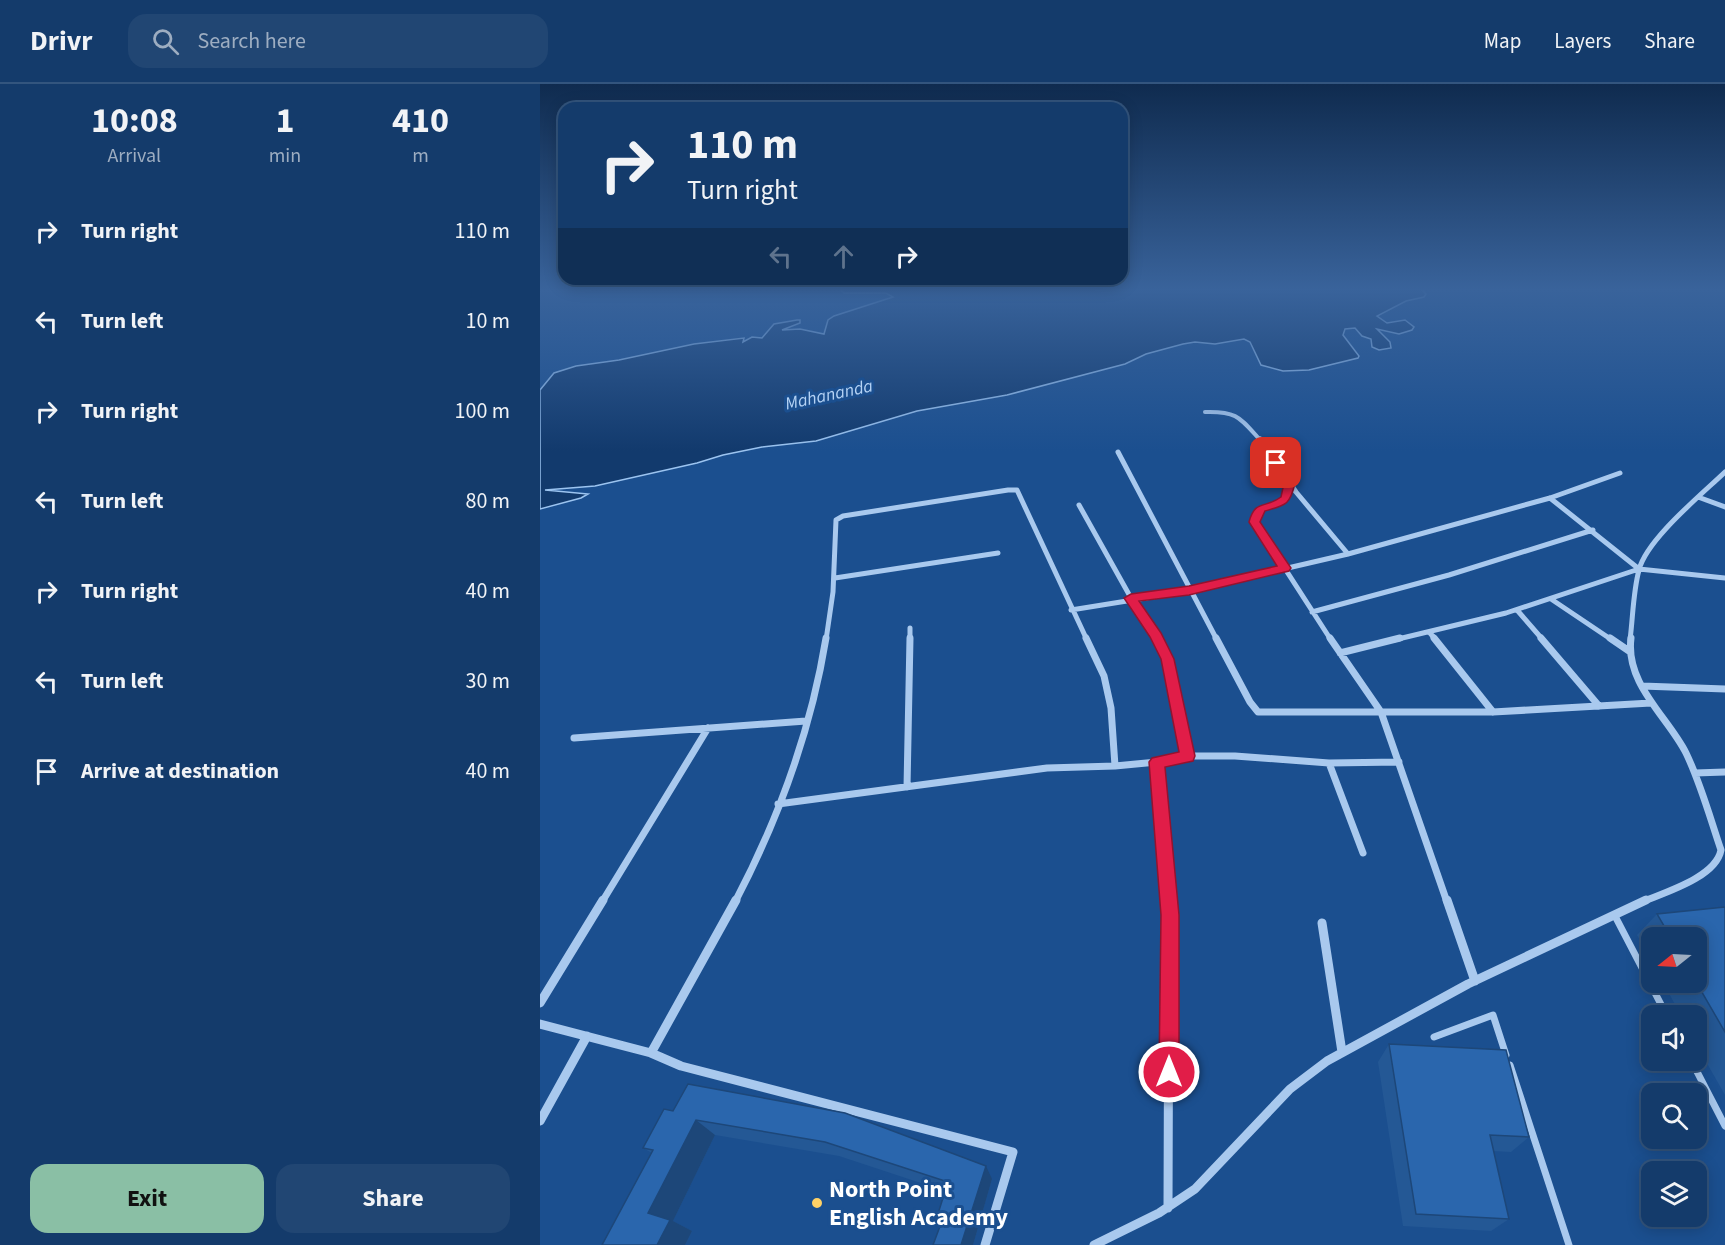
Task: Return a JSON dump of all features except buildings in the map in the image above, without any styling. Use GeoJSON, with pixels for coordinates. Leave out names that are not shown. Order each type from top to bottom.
{"type":"FeatureCollection","features":[{"type":"Feature","properties":{"kind":"street"},"geometry":{"type":"LineString","coordinates":[[1205,412],[1227,411],[1241,419],[1263,443],[1290,483],[1348,554]]}},
{"type":"Feature","properties":{"kind":"street"},"geometry":{"type":"LineString","coordinates":[[1118,452],[1189,591],[1250,702],[1258,712],[1494,712],[1651,703]]}},
{"type":"Feature","properties":{"kind":"street"},"geometry":{"type":"LineString","coordinates":[[1094,1245],[1168,1208],[1195,1188],[1286,1092],[1310,1071],[1474,981],[1712,868],[1719,861],[1723,851],[1695,773],[1685,751],[1651,703],[1629,651],[1639,568],[1662,534],[1725,472]]}},
{"type":"Feature","properties":{"kind":"street"},"geometry":{"type":"LineString","coordinates":[[1071,610],[1131,598],[1189,591],[1348,554],[1550,498],[1620,473]]}},
{"type":"Feature","properties":{"kind":"street"},"geometry":{"type":"LineString","coordinates":[[1290,483],[1284,501],[1261,508],[1255,518],[1256,526],[1381,712],[1474,981]]}},
{"type":"Feature","properties":{"kind":"street"},"geometry":{"type":"LineString","coordinates":[[651,1053],[749,873],[778,804],[806,721],[820,668],[835,578],[838,518],[1013,489],[1020,493],[1071,610],[1104,676],[1111,708],[1115,766]]}},
{"type":"Feature","properties":{"kind":"street"},"geometry":{"type":"LineString","coordinates":[[1698,497],[1725,507]]}},
{"type":"Feature","properties":{"kind":"street"},"geometry":{"type":"LineString","coordinates":[[1550,498],[1639,568]]}},
{"type":"Feature","properties":{"kind":"street"},"geometry":{"type":"LineString","coordinates":[[1079,505],[1168,659],[1187,756]]}},
{"type":"Feature","properties":{"kind":"street"},"geometry":{"type":"LineString","coordinates":[[1312,612],[1449,574],[1593,530]]}},
{"type":"Feature","properties":{"kind":"street"},"geometry":{"type":"LineString","coordinates":[[835,578],[998,553]]}},
{"type":"Feature","properties":{"kind":"street"},"geometry":{"type":"LineString","coordinates":[[1340,653],[1431,633],[1517,610],[1639,568],[1725,578]]}},
{"type":"Feature","properties":{"kind":"street"},"geometry":{"type":"LineString","coordinates":[[1551,599],[1629,651]]}},
{"type":"Feature","properties":{"kind":"street"},"geometry":{"type":"LineString","coordinates":[[1517,610],[1599,706]]}},
{"type":"Feature","properties":{"kind":"street"},"geometry":{"type":"LineString","coordinates":[[907,787],[910,628]]}},
{"type":"Feature","properties":{"kind":"street"},"geometry":{"type":"LineString","coordinates":[[1431,633],[1494,712]]}},
{"type":"Feature","properties":{"kind":"street"},"geometry":{"type":"LineString","coordinates":[[1642,686],[1725,689]]}},
{"type":"Feature","properties":{"kind":"street"},"geometry":{"type":"LineString","coordinates":[[574,738],[806,721]]}},
{"type":"Feature","properties":{"kind":"street"},"geometry":{"type":"LineString","coordinates":[[540,1003],[708,728]]}},
{"type":"Feature","properties":{"kind":"street"},"geometry":{"type":"LineString","coordinates":[[778,804],[1047,768],[1115,766],[1157,762],[1187,756],[1235,756],[1329,763],[1399,762]]}},
{"type":"Feature","properties":{"kind":"street"},"geometry":{"type":"LineString","coordinates":[[1157,762],[1170,915],[1168,1208]]}},
{"type":"Feature","properties":{"kind":"street"},"geometry":{"type":"LineString","coordinates":[[1329,763],[1362,853]]}},
{"type":"Feature","properties":{"kind":"street"},"geometry":{"type":"LineString","coordinates":[[1695,773],[1725,772]]}},
{"type":"Feature","properties":{"kind":"street"},"geometry":{"type":"LineString","coordinates":[[1322,922],[1342,1052]]}},
{"type":"Feature","properties":{"kind":"street"},"geometry":{"type":"LineString","coordinates":[[540,1023],[651,1053],[681,1066],[1013,1152],[985,1245]]}},
{"type":"Feature","properties":{"kind":"street"},"geometry":{"type":"LineString","coordinates":[[540,1121],[587,1036]]}},
{"type":"Feature","properties":{"kind":"lane"},"geometry":{"type":"LineString","coordinates":[[1614,914],[1661,1005]]}},
{"type":"Feature","properties":{"kind":"lane"},"geometry":{"type":"LineString","coordinates":[[1434,1037],[1493,1016],[1569,1245]]}},
{"type":"Feature","properties":{"kind":"lane"},"geometry":{"type":"LineString","coordinates":[[1697,1071],[1725,1126]]}},
{"type":"Feature","properties":{"kind":"water","name":"Mahananda"},"geometry":{"type":"Polygon","coordinates":[[[1194,342],[1146,354],[1125,364],[1007,395],[917,411],[816,441],[762,447],[595,486],[545,490],[588,494],[540,509],[540,390],[554,373],[576,366],[619,360],[694,344],[1194,342]]]}},
{"type":"Feature","properties":{"kind":"water"},"geometry":{"type":"Polygon","coordinates":[[[1197,342],[1226,342],[1215,344],[1197,342]]]}},
{"type":"Feature","properties":{"kind":"water"},"geometry":{"type":"Polygon","coordinates":[[[1250,342],[1348,342],[1359,356],[1309,370],[1283,371],[1261,365],[1250,342]]]}},
{"type":"Feature","properties":{"kind":"water"},"geometry":{"type":"Polygon","coordinates":[[[1371,342],[1390,342],[1391,348],[1379,350],[1372,347],[1371,342]]]}},
{"type":"Feature","properties":{"kind":"place","name":"North Point English Academy"},"geometry":{"type":"Point","coordinates":[817,1203]}},
{"type":"Feature","properties":{"kind":"route"},"geometry":{"type":"LineString","coordinates":[[1169,1072],[1170,915],[1157,762],[1187,756],[1168,659],[1131,598],[1189,591],[1284,568],[1255,522],[1261,508],[1286,499],[1290,483],[1276,463]]}}]}
